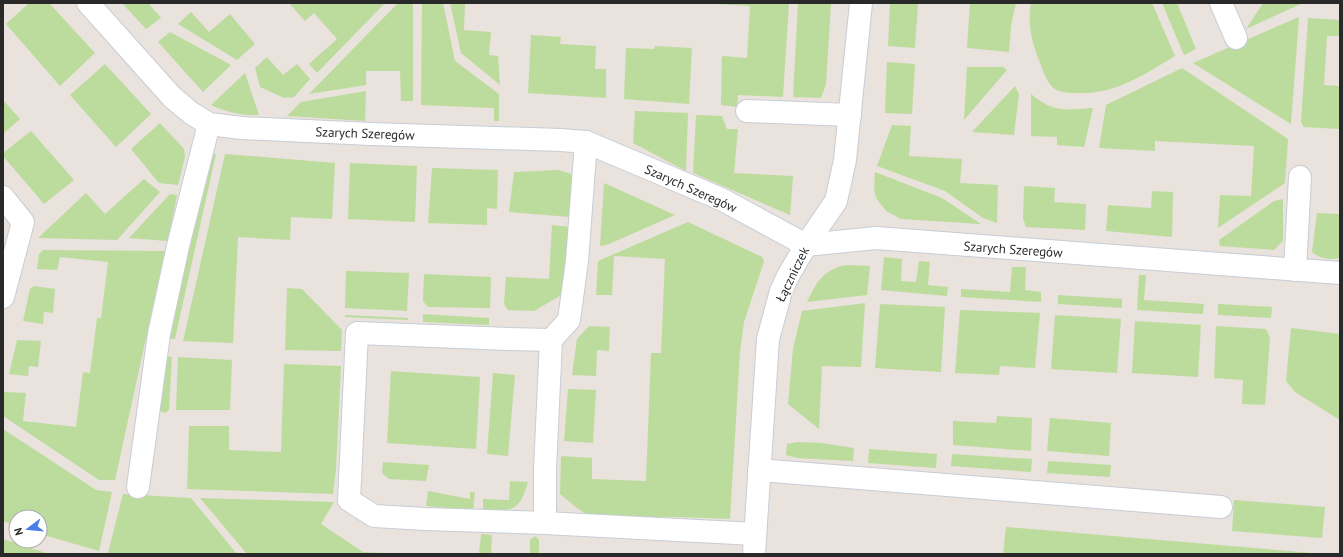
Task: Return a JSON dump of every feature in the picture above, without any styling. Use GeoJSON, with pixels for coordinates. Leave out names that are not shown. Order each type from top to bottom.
{"type":"FeatureCollection","features":[{"type":"Feature","properties":{"kind":"street","name":"Szarych Szeregów"},"geometry":{"type":"LineString","coordinates":[[88,3],[172,97],[191,113],[209,124],[242,128],[586,142],[721,199],[806,245],[876,238],[1295,270],[1340,272]]}},
{"type":"Feature","properties":{"kind":"street","name":"Łączniczek"},"geometry":{"type":"LineString","coordinates":[[754,544],[768,339],[781,291],[806,245],[836,201],[845,160],[861,3]]}},
{"type":"Feature","properties":{"kind":"street"},"geometry":{"type":"LineString","coordinates":[[1220,3],[1236,38]]}},
{"type":"Feature","properties":{"kind":"street"},"geometry":{"type":"LineString","coordinates":[[747,111],[850,115]]}},
{"type":"Feature","properties":{"kind":"street"},"geometry":{"type":"LineString","coordinates":[[138,487],[159,334],[178,246],[209,124]]}},
{"type":"Feature","properties":{"kind":"street"},"geometry":{"type":"LineString","coordinates":[[545,523],[545,470],[550,340],[569,320],[577,262],[586,142]]}},
{"type":"Feature","properties":{"kind":"street"},"geometry":{"type":"LineString","coordinates":[[1295,270],[1300,177]]}},
{"type":"Feature","properties":{"kind":"street"},"geometry":{"type":"LineString","coordinates":[[3,197],[23,222],[3,297]]}},
{"type":"Feature","properties":{"kind":"street"},"geometry":{"type":"LineString","coordinates":[[550,340],[357,333],[348,500],[374,516],[545,523],[754,544]]}},
{"type":"Feature","properties":{"kind":"street"},"geometry":{"type":"LineString","coordinates":[[759,470],[1221,507]]}},
{"type":"Feature","properties":{"kind":"green space"},"geometry":{"type":"Polygon","coordinates":[[[29,3],[49,3],[95,53],[60,86],[6,24],[29,3]]]}},
{"type":"Feature","properties":{"kind":"green space"},"geometry":{"type":"Polygon","coordinates":[[[122,3],[148,3],[161,18],[146,29],[122,3]]]}},
{"type":"Feature","properties":{"kind":"green space"},"geometry":{"type":"Polygon","coordinates":[[[289,3],[385,3],[317,73],[309,64],[337,39],[314,13],[305,21],[289,3]]]}},
{"type":"Feature","properties":{"kind":"green space"},"geometry":{"type":"Polygon","coordinates":[[[398,3],[413,3],[413,101],[401,101],[400,71],[366,71],[366,85],[309,94],[398,3]]]}},
{"type":"Feature","properties":{"kind":"green space"},"geometry":{"type":"Polygon","coordinates":[[[422,3],[443,3],[455,61],[499,94],[499,121],[494,121],[494,108],[421,105],[422,3]]]}},
{"type":"Feature","properties":{"kind":"green space"},"geometry":{"type":"Polygon","coordinates":[[[450,3],[465,3],[464,30],[491,32],[489,55],[498,56],[500,85],[461,53],[450,3]]]}},
{"type":"Feature","properties":{"kind":"green space"},"geometry":{"type":"Polygon","coordinates":[[[699,3],[789,3],[783,97],[738,95],[737,107],[721,105],[722,56],[747,58],[750,6],[699,3]]]}},
{"type":"Feature","properties":{"kind":"green space"},"geometry":{"type":"Polygon","coordinates":[[[798,3],[831,3],[826,84],[821,98],[793,97],[798,3]]]}},
{"type":"Feature","properties":{"kind":"green space"},"geometry":{"type":"Polygon","coordinates":[[[890,3],[918,3],[915,48],[888,46],[890,3]]]}},
{"type":"Feature","properties":{"kind":"green space"},"geometry":{"type":"Polygon","coordinates":[[[970,3],[1016,3],[1011,26],[1009,52],[967,48],[970,3]]]}},
{"type":"Feature","properties":{"kind":"green space"},"geometry":{"type":"Polygon","coordinates":[[[1031,3],[1152,3],[1175,56],[1140,77],[1103,91],[1071,93],[1060,91],[1055,89],[1047,80],[1036,53],[1030,25],[1031,3]]]}},
{"type":"Feature","properties":{"kind":"green space"},"geometry":{"type":"Polygon","coordinates":[[[1162,3],[1177,3],[1196,49],[1184,55],[1162,3]]]}},
{"type":"Feature","properties":{"kind":"green space"},"geometry":{"type":"Polygon","coordinates":[[[1263,3],[1303,3],[1246,29],[1263,3]]]}},
{"type":"Feature","properties":{"kind":"green space"},"geometry":{"type":"Polygon","coordinates":[[[191,12],[209,32],[230,14],[255,44],[237,60],[178,24],[191,12]]]}},
{"type":"Feature","properties":{"kind":"green space"},"geometry":{"type":"Polygon","coordinates":[[[1299,17],[1291,124],[1193,63],[1299,17]]]}},
{"type":"Feature","properties":{"kind":"green space"},"geometry":{"type":"Polygon","coordinates":[[[1308,18],[1340,20],[1340,36],[1327,36],[1324,85],[1340,86],[1340,129],[1304,127],[1301,122],[1308,18]]]}},
{"type":"Feature","properties":{"kind":"green space"},"geometry":{"type":"Polygon","coordinates":[[[170,32],[231,65],[203,92],[158,42],[170,32]]]}},
{"type":"Feature","properties":{"kind":"green space"},"geometry":{"type":"Polygon","coordinates":[[[531,35],[561,37],[560,44],[596,46],[595,69],[606,69],[606,98],[528,93],[531,35]]]}},
{"type":"Feature","properties":{"kind":"green space"},"geometry":{"type":"Polygon","coordinates":[[[655,46],[692,48],[689,104],[624,99],[626,48],[654,49],[655,46]]]}},
{"type":"Feature","properties":{"kind":"green space"},"geometry":{"type":"Polygon","coordinates":[[[267,57],[283,75],[297,64],[310,79],[294,97],[284,98],[260,87],[255,68],[267,57]]]}},
{"type":"Feature","properties":{"kind":"green space"},"geometry":{"type":"Polygon","coordinates":[[[887,62],[915,64],[912,114],[885,113],[887,62]]]}},
{"type":"Feature","properties":{"kind":"green space"},"geometry":{"type":"Polygon","coordinates":[[[105,64],[151,114],[116,147],[70,95],[105,64]]]}},
{"type":"Feature","properties":{"kind":"green space"},"geometry":{"type":"Polygon","coordinates":[[[967,67],[1003,67],[1007,70],[964,120],[967,67]]]}},
{"type":"Feature","properties":{"kind":"green space"},"geometry":{"type":"Polygon","coordinates":[[[1182,68],[1288,139],[1285,183],[1218,228],[1220,195],[1251,196],[1254,146],[1155,141],[1155,151],[1099,148],[1106,105],[1182,68]]]}},
{"type":"Feature","properties":{"kind":"green space"},"geometry":{"type":"Polygon","coordinates":[[[245,73],[259,115],[234,113],[211,105],[245,73]]]}},
{"type":"Feature","properties":{"kind":"green space"},"geometry":{"type":"Polygon","coordinates":[[[1015,86],[1019,94],[1014,135],[972,132],[1015,86]]]}},
{"type":"Feature","properties":{"kind":"green space"},"geometry":{"type":"Polygon","coordinates":[[[366,91],[365,121],[287,116],[301,102],[366,91]]]}},
{"type":"Feature","properties":{"kind":"green space"},"geometry":{"type":"Polygon","coordinates":[[[1031,94],[1046,104],[1060,109],[1093,108],[1084,147],[1057,145],[1057,137],[1031,136],[1031,94]]]}},
{"type":"Feature","properties":{"kind":"green space"},"geometry":{"type":"Polygon","coordinates":[[[3,100],[20,119],[3,134],[3,100]]]}},
{"type":"Feature","properties":{"kind":"green space"},"geometry":{"type":"Polygon","coordinates":[[[635,111],[688,113],[686,171],[633,143],[635,111]]]}},
{"type":"Feature","properties":{"kind":"green space"},"geometry":{"type":"Polygon","coordinates":[[[696,115],[722,116],[727,129],[738,129],[734,173],[793,176],[790,215],[693,173],[696,115]]]}},
{"type":"Feature","properties":{"kind":"green space"},"geometry":{"type":"Polygon","coordinates":[[[160,123],[184,149],[185,157],[178,185],[159,183],[131,149],[160,123]]]}},
{"type":"Feature","properties":{"kind":"green space"},"geometry":{"type":"Polygon","coordinates":[[[892,125],[911,126],[909,156],[962,159],[960,183],[998,185],[997,223],[983,218],[945,191],[877,166],[892,125]]]}},
{"type":"Feature","properties":{"kind":"green space"},"geometry":{"type":"Polygon","coordinates":[[[31,131],[74,180],[44,204],[3,156],[3,153],[31,131]]]}},
{"type":"Feature","properties":{"kind":"green space"},"geometry":{"type":"Polygon","coordinates":[[[212,154],[216,154],[175,339],[168,339],[212,154]]]}},
{"type":"Feature","properties":{"kind":"green space"},"geometry":{"type":"Polygon","coordinates":[[[225,154],[335,163],[332,219],[291,217],[290,240],[238,237],[233,343],[183,341],[225,154]]]}},
{"type":"Feature","properties":{"kind":"green space"},"geometry":{"type":"Polygon","coordinates":[[[350,163],[417,166],[415,222],[348,219],[350,163]]]}},
{"type":"Feature","properties":{"kind":"green space"},"geometry":{"type":"Polygon","coordinates":[[[432,168],[498,170],[497,209],[487,208],[487,225],[428,223],[432,168]]]}},
{"type":"Feature","properties":{"kind":"green space"},"geometry":{"type":"Polygon","coordinates":[[[559,170],[571,174],[573,182],[570,217],[509,212],[514,172],[559,170]]]}},
{"type":"Feature","properties":{"kind":"green space"},"geometry":{"type":"Polygon","coordinates":[[[875,172],[942,198],[981,224],[901,219],[886,211],[876,198],[874,189],[875,172]]]}},
{"type":"Feature","properties":{"kind":"green space"},"geometry":{"type":"Polygon","coordinates":[[[144,179],[160,192],[117,240],[38,238],[86,193],[105,214],[144,179]]]}},
{"type":"Feature","properties":{"kind":"green space"},"geometry":{"type":"Polygon","coordinates":[[[604,183],[675,215],[609,244],[600,246],[604,183]]]}},
{"type":"Feature","properties":{"kind":"green space"},"geometry":{"type":"Polygon","coordinates":[[[1024,186],[1055,188],[1054,202],[1086,204],[1085,230],[1026,227],[1023,218],[1024,186]]]}},
{"type":"Feature","properties":{"kind":"green space"},"geometry":{"type":"Polygon","coordinates":[[[1152,191],[1173,192],[1172,237],[1106,231],[1108,205],[1151,208],[1152,191]]]}},
{"type":"Feature","properties":{"kind":"green space"},"geometry":{"type":"Polygon","coordinates":[[[170,194],[177,195],[168,241],[129,238],[170,194]]]}},
{"type":"Feature","properties":{"kind":"green space"},"geometry":{"type":"Polygon","coordinates":[[[1283,199],[1283,241],[1274,250],[1220,246],[1219,240],[1274,201],[1283,199]]]}},
{"type":"Feature","properties":{"kind":"green space"},"geometry":{"type":"Polygon","coordinates":[[[1317,213],[1340,214],[1340,258],[1325,258],[1312,252],[1317,213]]]}},
{"type":"Feature","properties":{"kind":"green space"},"geometry":{"type":"Polygon","coordinates":[[[688,222],[762,257],[764,261],[744,322],[740,352],[730,519],[679,517],[591,517],[560,494],[561,456],[592,458],[592,479],[646,481],[651,353],[661,353],[665,259],[614,256],[612,295],[596,295],[598,261],[688,222]]]}},
{"type":"Feature","properties":{"kind":"green space"},"geometry":{"type":"Polygon","coordinates":[[[552,225],[570,227],[565,293],[534,311],[508,310],[504,304],[506,277],[549,279],[552,225]]]}},
{"type":"Feature","properties":{"kind":"green space"},"geometry":{"type":"Polygon","coordinates":[[[43,250],[165,251],[115,480],[99,480],[3,416],[3,392],[26,393],[23,421],[76,427],[83,372],[90,373],[97,318],[101,318],[108,262],[60,257],[57,270],[37,269],[39,254],[43,250]]]}},
{"type":"Feature","properties":{"kind":"green space"},"geometry":{"type":"Polygon","coordinates":[[[884,257],[902,259],[901,281],[916,282],[919,261],[930,262],[928,285],[948,287],[947,296],[881,290],[884,257]]]}},
{"type":"Feature","properties":{"kind":"green space"},"geometry":{"type":"Polygon","coordinates":[[[847,265],[870,266],[867,295],[807,302],[814,288],[826,273],[847,265]]]}},
{"type":"Feature","properties":{"kind":"green space"},"geometry":{"type":"Polygon","coordinates":[[[1012,267],[1026,267],[1025,290],[1041,292],[1041,302],[961,297],[961,289],[1010,292],[1012,267]]]}},
{"type":"Feature","properties":{"kind":"green space"},"geometry":{"type":"Polygon","coordinates":[[[346,271],[409,273],[407,311],[345,308],[346,271]]]}},
{"type":"Feature","properties":{"kind":"green space"},"geometry":{"type":"Polygon","coordinates":[[[424,274],[491,277],[490,308],[428,307],[423,301],[424,274]]]}},
{"type":"Feature","properties":{"kind":"green space"},"geometry":{"type":"Polygon","coordinates":[[[1139,275],[1146,275],[1144,300],[1204,304],[1203,314],[1137,310],[1139,275]]]}},
{"type":"Feature","properties":{"kind":"green space"},"geometry":{"type":"Polygon","coordinates":[[[34,286],[55,289],[53,313],[44,312],[43,324],[23,321],[30,289],[34,286]]]}},
{"type":"Feature","properties":{"kind":"green space"},"geometry":{"type":"Polygon","coordinates":[[[287,288],[302,289],[342,330],[341,351],[285,350],[287,288]]]}},
{"type":"Feature","properties":{"kind":"green space"},"geometry":{"type":"Polygon","coordinates":[[[1058,295],[1122,299],[1122,308],[1058,304],[1058,295]]]}},
{"type":"Feature","properties":{"kind":"green space"},"geometry":{"type":"Polygon","coordinates":[[[865,303],[861,367],[822,366],[819,429],[788,404],[793,349],[802,311],[865,303]]]}},
{"type":"Feature","properties":{"kind":"green space"},"geometry":{"type":"Polygon","coordinates":[[[880,304],[945,307],[941,372],[875,368],[880,304]]]}},
{"type":"Feature","properties":{"kind":"green space"},"geometry":{"type":"Polygon","coordinates":[[[1218,304],[1272,307],[1271,318],[1218,315],[1218,304]]]}},
{"type":"Feature","properties":{"kind":"green space"},"geometry":{"type":"Polygon","coordinates":[[[960,310],[1040,313],[1035,368],[1000,366],[999,375],[955,373],[960,310]]]}},
{"type":"Feature","properties":{"kind":"green space"},"geometry":{"type":"Polygon","coordinates":[[[423,314],[489,318],[489,325],[423,322],[423,314]]]}},
{"type":"Feature","properties":{"kind":"green space"},"geometry":{"type":"Polygon","coordinates":[[[345,315],[408,318],[408,320],[345,317],[345,315]]]}},
{"type":"Feature","properties":{"kind":"green space"},"geometry":{"type":"Polygon","coordinates":[[[1055,315],[1121,319],[1117,373],[1051,369],[1055,315]]]}},
{"type":"Feature","properties":{"kind":"green space"},"geometry":{"type":"Polygon","coordinates":[[[1135,321],[1201,325],[1198,377],[1132,373],[1135,321]]]}},
{"type":"Feature","properties":{"kind":"green space"},"geometry":{"type":"Polygon","coordinates":[[[589,326],[610,327],[609,351],[597,350],[596,376],[572,375],[577,339],[589,326]]]}},
{"type":"Feature","properties":{"kind":"green space"},"geometry":{"type":"Polygon","coordinates":[[[1216,326],[1266,329],[1270,338],[1265,405],[1242,404],[1243,380],[1214,378],[1216,326]]]}},
{"type":"Feature","properties":{"kind":"green space"},"geometry":{"type":"Polygon","coordinates":[[[1291,328],[1340,334],[1340,420],[1295,392],[1286,381],[1291,328]]]}},
{"type":"Feature","properties":{"kind":"green space"},"geometry":{"type":"Polygon","coordinates":[[[17,340],[41,341],[38,367],[29,366],[28,376],[9,374],[17,340]]]}},
{"type":"Feature","properties":{"kind":"green space"},"geometry":{"type":"Polygon","coordinates":[[[165,356],[172,357],[169,410],[165,413],[153,409],[165,356]]]}},
{"type":"Feature","properties":{"kind":"green space"},"geometry":{"type":"Polygon","coordinates":[[[178,357],[232,360],[230,410],[176,410],[178,357]]]}},
{"type":"Feature","properties":{"kind":"green space"},"geometry":{"type":"Polygon","coordinates":[[[284,364],[341,366],[336,469],[333,494],[187,489],[189,426],[229,426],[229,450],[281,452],[284,364]]]}},
{"type":"Feature","properties":{"kind":"green space"},"geometry":{"type":"Polygon","coordinates":[[[391,371],[480,377],[476,449],[387,443],[391,371]]]}},
{"type":"Feature","properties":{"kind":"green space"},"geometry":{"type":"Polygon","coordinates":[[[493,373],[515,375],[508,456],[487,454],[493,373]]]}},
{"type":"Feature","properties":{"kind":"green space"},"geometry":{"type":"Polygon","coordinates":[[[568,389],[596,390],[593,443],[564,441],[568,389]]]}},
{"type":"Feature","properties":{"kind":"green space"},"geometry":{"type":"Polygon","coordinates":[[[997,416],[1032,418],[1031,451],[953,445],[953,421],[996,423],[997,416]]]}},
{"type":"Feature","properties":{"kind":"green space"},"geometry":{"type":"Polygon","coordinates":[[[1050,418],[1111,423],[1109,456],[1047,451],[1050,418]]]}},
{"type":"Feature","properties":{"kind":"green space"},"geometry":{"type":"Polygon","coordinates":[[[3,429],[96,490],[112,492],[99,551],[48,536],[48,509],[8,509],[8,523],[3,521],[3,429]]]}},
{"type":"Feature","properties":{"kind":"green space"},"geometry":{"type":"Polygon","coordinates":[[[798,442],[821,443],[854,448],[853,461],[797,458],[786,455],[787,444],[798,442]]]}},
{"type":"Feature","properties":{"kind":"green space"},"geometry":{"type":"Polygon","coordinates":[[[869,449],[937,454],[936,468],[868,463],[869,449]]]}},
{"type":"Feature","properties":{"kind":"green space"},"geometry":{"type":"Polygon","coordinates":[[[952,454],[1032,459],[1031,472],[951,466],[952,454]]]}},
{"type":"Feature","properties":{"kind":"green space"},"geometry":{"type":"Polygon","coordinates":[[[1048,461],[1111,465],[1110,477],[1047,473],[1048,461]]]}},
{"type":"Feature","properties":{"kind":"green space"},"geometry":{"type":"Polygon","coordinates":[[[383,462],[429,465],[426,481],[389,479],[382,473],[383,462]]]}},
{"type":"Feature","properties":{"kind":"green space"},"geometry":{"type":"Polygon","coordinates":[[[510,481],[528,482],[522,499],[518,504],[508,510],[483,510],[483,499],[509,500],[510,481]]]}},
{"type":"Feature","properties":{"kind":"green space"},"geometry":{"type":"Polygon","coordinates":[[[428,491],[470,499],[470,492],[475,492],[473,510],[426,506],[428,491]]]}},
{"type":"Feature","properties":{"kind":"green space"},"geometry":{"type":"Polygon","coordinates":[[[123,494],[191,498],[237,554],[108,553],[123,494]]]}},
{"type":"Feature","properties":{"kind":"green space"},"geometry":{"type":"Polygon","coordinates":[[[200,498],[334,502],[321,524],[363,552],[409,554],[247,554],[200,498]]]}},
{"type":"Feature","properties":{"kind":"green space"},"geometry":{"type":"Polygon","coordinates":[[[1234,500],[1325,507],[1322,538],[1232,531],[1234,500]]]}},
{"type":"Feature","properties":{"kind":"green space"},"geometry":{"type":"Polygon","coordinates":[[[1006,527],[1324,554],[1003,554],[1006,527]]]}},
{"type":"Feature","properties":{"kind":"green space"},"geometry":{"type":"Polygon","coordinates":[[[481,534],[492,535],[491,554],[479,554],[481,534]]]}},
{"type":"Feature","properties":{"kind":"green space"},"geometry":{"type":"Polygon","coordinates":[[[535,536],[539,540],[539,554],[530,554],[530,540],[535,536]]]}},
{"type":"Feature","properties":{"kind":"green space"},"geometry":{"type":"Polygon","coordinates":[[[3,539],[8,541],[8,549],[34,549],[49,554],[3,554],[3,539]]]}}]}
